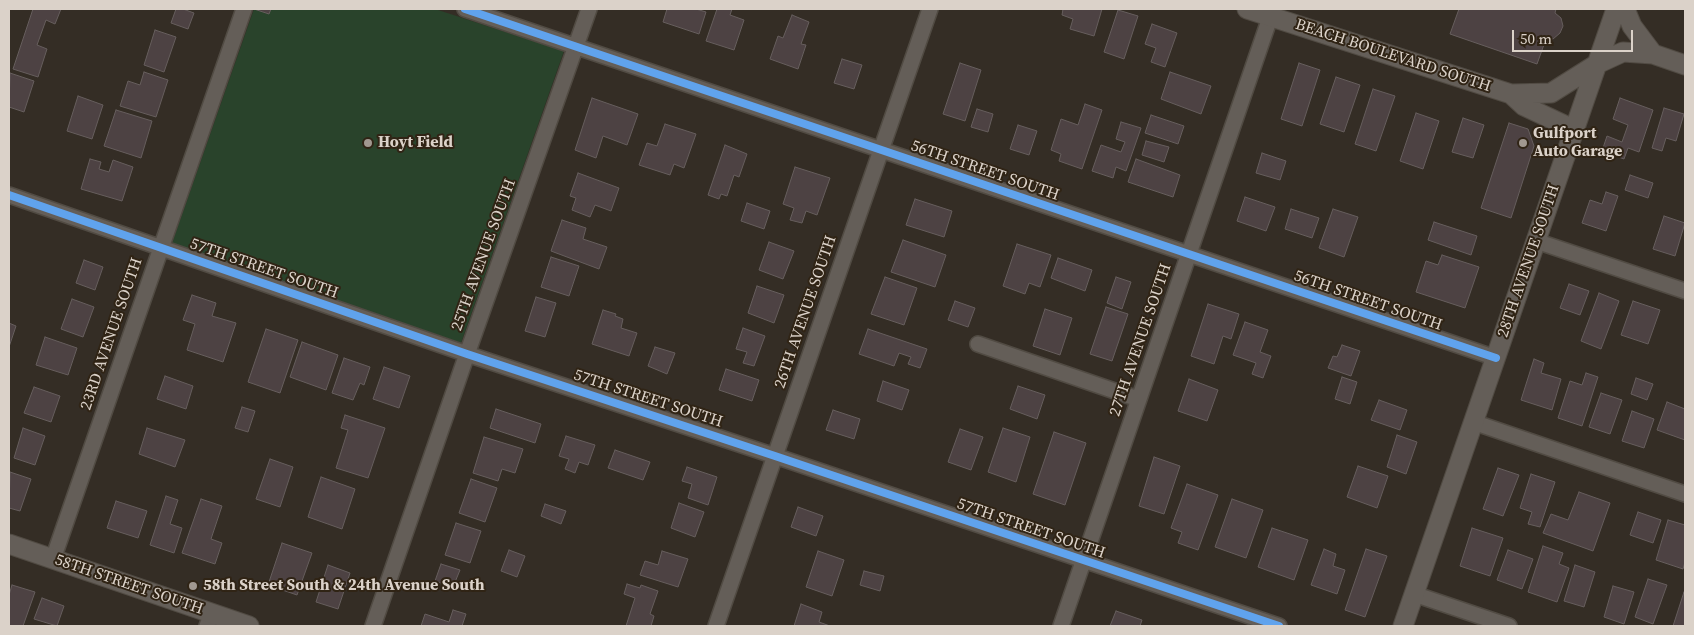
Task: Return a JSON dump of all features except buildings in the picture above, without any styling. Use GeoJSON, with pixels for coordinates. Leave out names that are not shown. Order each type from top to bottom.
{"type":"FeatureCollection","features":[{"type":"Feature","properties":{"kind":"street","name":"23RD AVENUE SOUTH"},"geometry":{"type":"LineString","coordinates":[[53,559],[244,9]]}},
{"type":"Feature","properties":{"kind":"street","name":"56TH STREET SOUTH"},"geometry":{"type":"LineString","coordinates":[[465,9],[1496,358]]}},
{"type":"Feature","properties":{"kind":"street","name":"25TH AVENUE SOUTH"},"geometry":{"type":"LineString","coordinates":[[373,626],[589,9]]}},
{"type":"Feature","properties":{"kind":"street","name":"26TH AVENUE SOUTH"},"geometry":{"type":"LineString","coordinates":[[716,626],[930,9]]}},
{"type":"Feature","properties":{"kind":"street","name":"BEACH BOULEVARD SOUTH"},"geometry":{"type":"LineString","coordinates":[[1247,9],[1272,13],[1511,94],[1551,93],[1597,64],[1623,52],[1653,54],[1685,65]]}},
{"type":"Feature","properties":{"kind":"street","name":"28TH AVENUE SOUTH"},"geometry":{"type":"LineString","coordinates":[[1403,626],[1576,130],[1616,9]]}},
{"type":"Feature","properties":{"kind":"street"},"geometry":{"type":"LineString","coordinates":[[1625,9],[1632,26],[1653,54]]}},
{"type":"Feature","properties":{"kind":"street","name":"27TH AVENUE SOUTH"},"geometry":{"type":"LineString","coordinates":[[1061,626],[1272,13]]}},
{"type":"Feature","properties":{"kind":"street","name":"BEACH BOULEVARD SOUTH"},"geometry":{"type":"LineString","coordinates":[[1511,94],[1524,106],[1576,130]]}},
{"type":"Feature","properties":{"kind":"street","name":"57TH STREET SOUTH"},"geometry":{"type":"LineString","coordinates":[[9,195],[467,354],[1279,626]]}},
{"type":"Feature","properties":{"kind":"street"},"geometry":{"type":"LineString","coordinates":[[1536,242],[1685,291]]}},
{"type":"Feature","properties":{"kind":"street"},"geometry":{"type":"LineString","coordinates":[[978,344],[1138,399]]}},
{"type":"Feature","properties":{"kind":"street"},"geometry":{"type":"LineString","coordinates":[[1473,422],[1685,494]]}},
{"type":"Feature","properties":{"kind":"street","name":"58TH STREET SOUTH"},"geometry":{"type":"LineString","coordinates":[[9,544],[53,559],[210,620],[249,626]]}},
{"type":"Feature","properties":{"kind":"street"},"geometry":{"type":"LineString","coordinates":[[1414,594],[1509,626]]}},
{"type":"Feature","properties":{"kind":"green space","name":"Hoyt Field"},"geometry":{"type":"Polygon","coordinates":[[[254,9],[435,9],[564,51],[461,343],[172,243],[254,9]]]}},
{"type":"Feature","properties":{"kind":"cycle path"},"geometry":{"type":"LineString","coordinates":[[465,9],[1496,358]]}},
{"type":"Feature","properties":{"kind":"cycle path"},"geometry":{"type":"LineString","coordinates":[[9,195],[467,354],[1279,626]]}},
{"type":"Feature","properties":{"kind":"place","name":"Hoyt Field"},"geometry":{"type":"Point","coordinates":[368,143]}},
{"type":"Feature","properties":{"kind":"place","name":"Gulfport Auto Garage"},"geometry":{"type":"Point","coordinates":[1523,143]}},
{"type":"Feature","properties":{"kind":"place","name":"58th Street South & 24th Avenue South"},"geometry":{"type":"Point","coordinates":[193,586]}}]}
